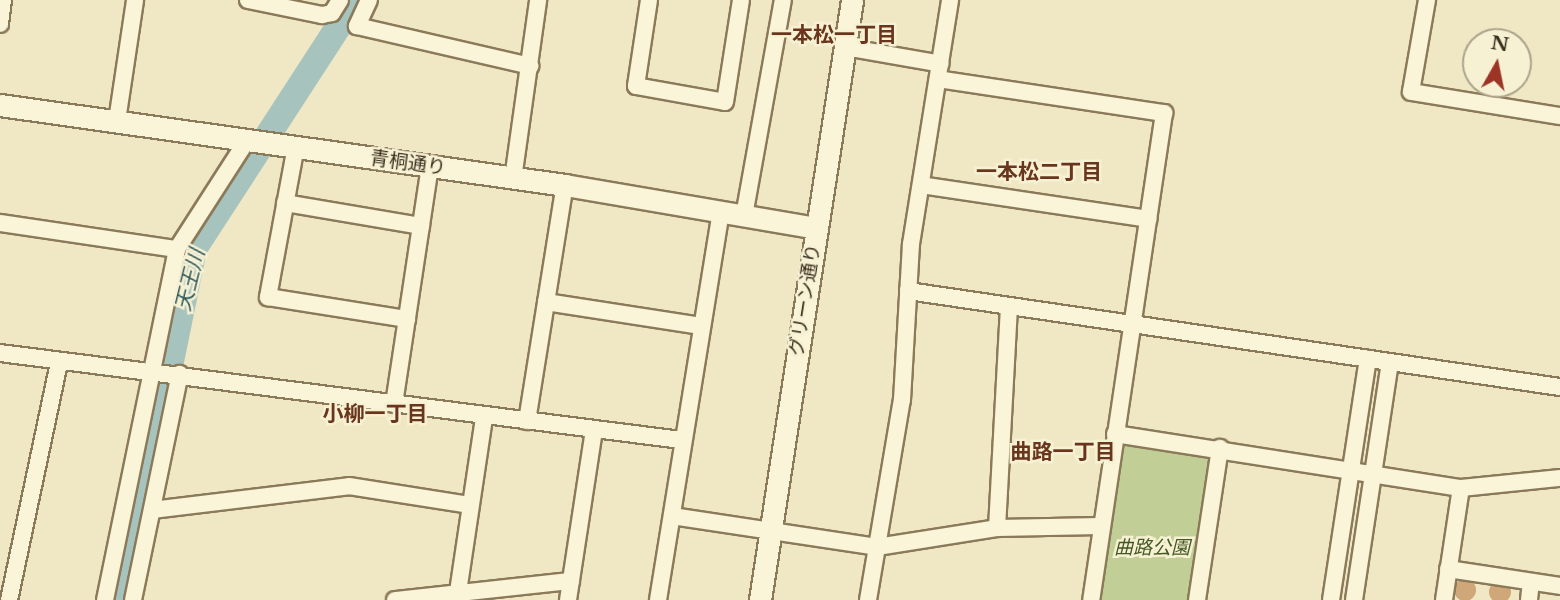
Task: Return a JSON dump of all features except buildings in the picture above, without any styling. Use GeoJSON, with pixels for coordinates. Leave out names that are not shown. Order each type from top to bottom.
{"type":"FeatureCollection","features":[{"type":"Feature","properties":{"kind":"street"},"geometry":{"type":"LineString","coordinates":[[0,24],[4,0]]}},
{"type":"Feature","properties":{"kind":"street"},"geometry":{"type":"LineString","coordinates":[[117,121],[135,0]]}},
{"type":"Feature","properties":{"kind":"street"},"geometry":{"type":"LineString","coordinates":[[248,0],[322,15],[332,13],[340,0]]}},
{"type":"Feature","properties":{"kind":"street"},"geometry":{"type":"LineString","coordinates":[[369,0],[358,26],[530,66]]}},
{"type":"Feature","properties":{"kind":"street"},"geometry":{"type":"LineString","coordinates":[[513,178],[538,0]]}},
{"type":"Feature","properties":{"kind":"street"},"geometry":{"type":"LineString","coordinates":[[649,0],[636,86],[725,102],[741,0]]}},
{"type":"Feature","properties":{"kind":"street"},"geometry":{"type":"LineString","coordinates":[[744,216],[783,0]]}},
{"type":"Feature","properties":{"kind":"street","name":"グリーン通り"},"geometry":{"type":"LineString","coordinates":[[760,600],[852,0]]}},
{"type":"Feature","properties":{"kind":"street"},"geometry":{"type":"LineString","coordinates":[[868,600],[902,400],[908,291],[950,0]]}},
{"type":"Feature","properties":{"kind":"street"},"geometry":{"type":"LineString","coordinates":[[1427,0],[1411,92],[1560,116]]}},
{"type":"Feature","properties":{"kind":"street"},"geometry":{"type":"LineString","coordinates":[[845,47],[939,71],[1164,113],[1091,600]]}},
{"type":"Feature","properties":{"kind":"street","name":"青桐通り"},"geometry":{"type":"LineString","coordinates":[[0,106],[513,178],[816,228]]}},
{"type":"Feature","properties":{"kind":"street"},"geometry":{"type":"LineString","coordinates":[[105,600],[177,249],[248,139]]}},
{"type":"Feature","properties":{"kind":"street"},"geometry":{"type":"LineString","coordinates":[[296,146],[268,297],[407,319]]}},
{"type":"Feature","properties":{"kind":"street"},"geometry":{"type":"LineString","coordinates":[[394,404],[430,166]]}},
{"type":"Feature","properties":{"kind":"street"},"geometry":{"type":"LineString","coordinates":[[922,185],[1148,219]]}},
{"type":"Feature","properties":{"kind":"street"},"geometry":{"type":"LineString","coordinates":[[527,421],[565,186]]}},
{"type":"Feature","properties":{"kind":"street"},"geometry":{"type":"LineString","coordinates":[[285,203],[421,226]]}},
{"type":"Feature","properties":{"kind":"street"},"geometry":{"type":"LineString","coordinates":[[658,600],[681,440],[721,211]]}},
{"type":"Feature","properties":{"kind":"street"},"geometry":{"type":"LineString","coordinates":[[0,223],[177,249]]}},
{"type":"Feature","properties":{"kind":"street"},"geometry":{"type":"LineString","coordinates":[[908,291],[1560,387]]}},
{"type":"Feature","properties":{"kind":"street"},"geometry":{"type":"LineString","coordinates":[[546,302],[701,326]]}},
{"type":"Feature","properties":{"kind":"street"},"geometry":{"type":"LineString","coordinates":[[997,528],[1009,306]]}},
{"type":"Feature","properties":{"kind":"street"},"geometry":{"type":"LineString","coordinates":[[0,353],[681,440]]}},
{"type":"Feature","properties":{"kind":"street"},"geometry":{"type":"LineString","coordinates":[[1331,600],[1368,359]]}},
{"type":"Feature","properties":{"kind":"street"},"geometry":{"type":"LineString","coordinates":[[9,600],[59,362]]}},
{"type":"Feature","properties":{"kind":"street"},"geometry":{"type":"LineString","coordinates":[[1354,600],[1390,363]]}},
{"type":"Feature","properties":{"kind":"street"},"geometry":{"type":"LineString","coordinates":[[133,600],[180,374]]}},
{"type":"Feature","properties":{"kind":"street"},"geometry":{"type":"LineString","coordinates":[[458,592],[484,416]]}},
{"type":"Feature","properties":{"kind":"street"},"geometry":{"type":"LineString","coordinates":[[568,600],[594,430]]}},
{"type":"Feature","properties":{"kind":"street"},"geometry":{"type":"LineString","coordinates":[[1115,434],[1352,468],[1461,488],[1560,478]]}},
{"type":"Feature","properties":{"kind":"street"},"geometry":{"type":"LineString","coordinates":[[1196,600],[1220,448]]}},
{"type":"Feature","properties":{"kind":"street"},"geometry":{"type":"LineString","coordinates":[[152,510],[349,486],[471,505]]}},
{"type":"Feature","properties":{"kind":"street"},"geometry":{"type":"LineString","coordinates":[[1444,600],[1461,488]]}},
{"type":"Feature","properties":{"kind":"street"},"geometry":{"type":"LineString","coordinates":[[672,516],[877,547],[997,528],[1100,526]]}},
{"type":"Feature","properties":{"kind":"street"},"geometry":{"type":"LineString","coordinates":[[1448,569],[1560,586]]}},
{"type":"Feature","properties":{"kind":"street"},"geometry":{"type":"LineString","coordinates":[[396,600],[571,581]]}},
{"type":"Feature","properties":{"kind":"street"},"geometry":{"type":"LineString","coordinates":[[1529,600],[1531,582]]}},
{"type":"Feature","properties":{"kind":"green space","name":"曲路公園"},"geometry":{"type":"Polygon","coordinates":[[[1126,441],[1206,453],[1211,460],[1191,600],[1102,600],[1098,593],[1120,444],[1126,441]]]}},
{"type":"Feature","properties":{"kind":"waterway","name":"天王川"},"geometry":{"type":"LineString","coordinates":[[122,600],[194,249],[356,0]]}},
{"type":"Feature","properties":{"kind":"district","name":"一本松一丁目"},"geometry":{"type":"Point","coordinates":[834,35]}},
{"type":"Feature","properties":{"kind":"district","name":"一本松二丁目"},"geometry":{"type":"Point","coordinates":[1039,172]}},
{"type":"Feature","properties":{"kind":"district","name":"小柳一丁目"},"geometry":{"type":"Point","coordinates":[375,414]}},
{"type":"Feature","properties":{"kind":"district","name":"曲路一丁目"},"geometry":{"type":"Point","coordinates":[1063,452]}}]}
